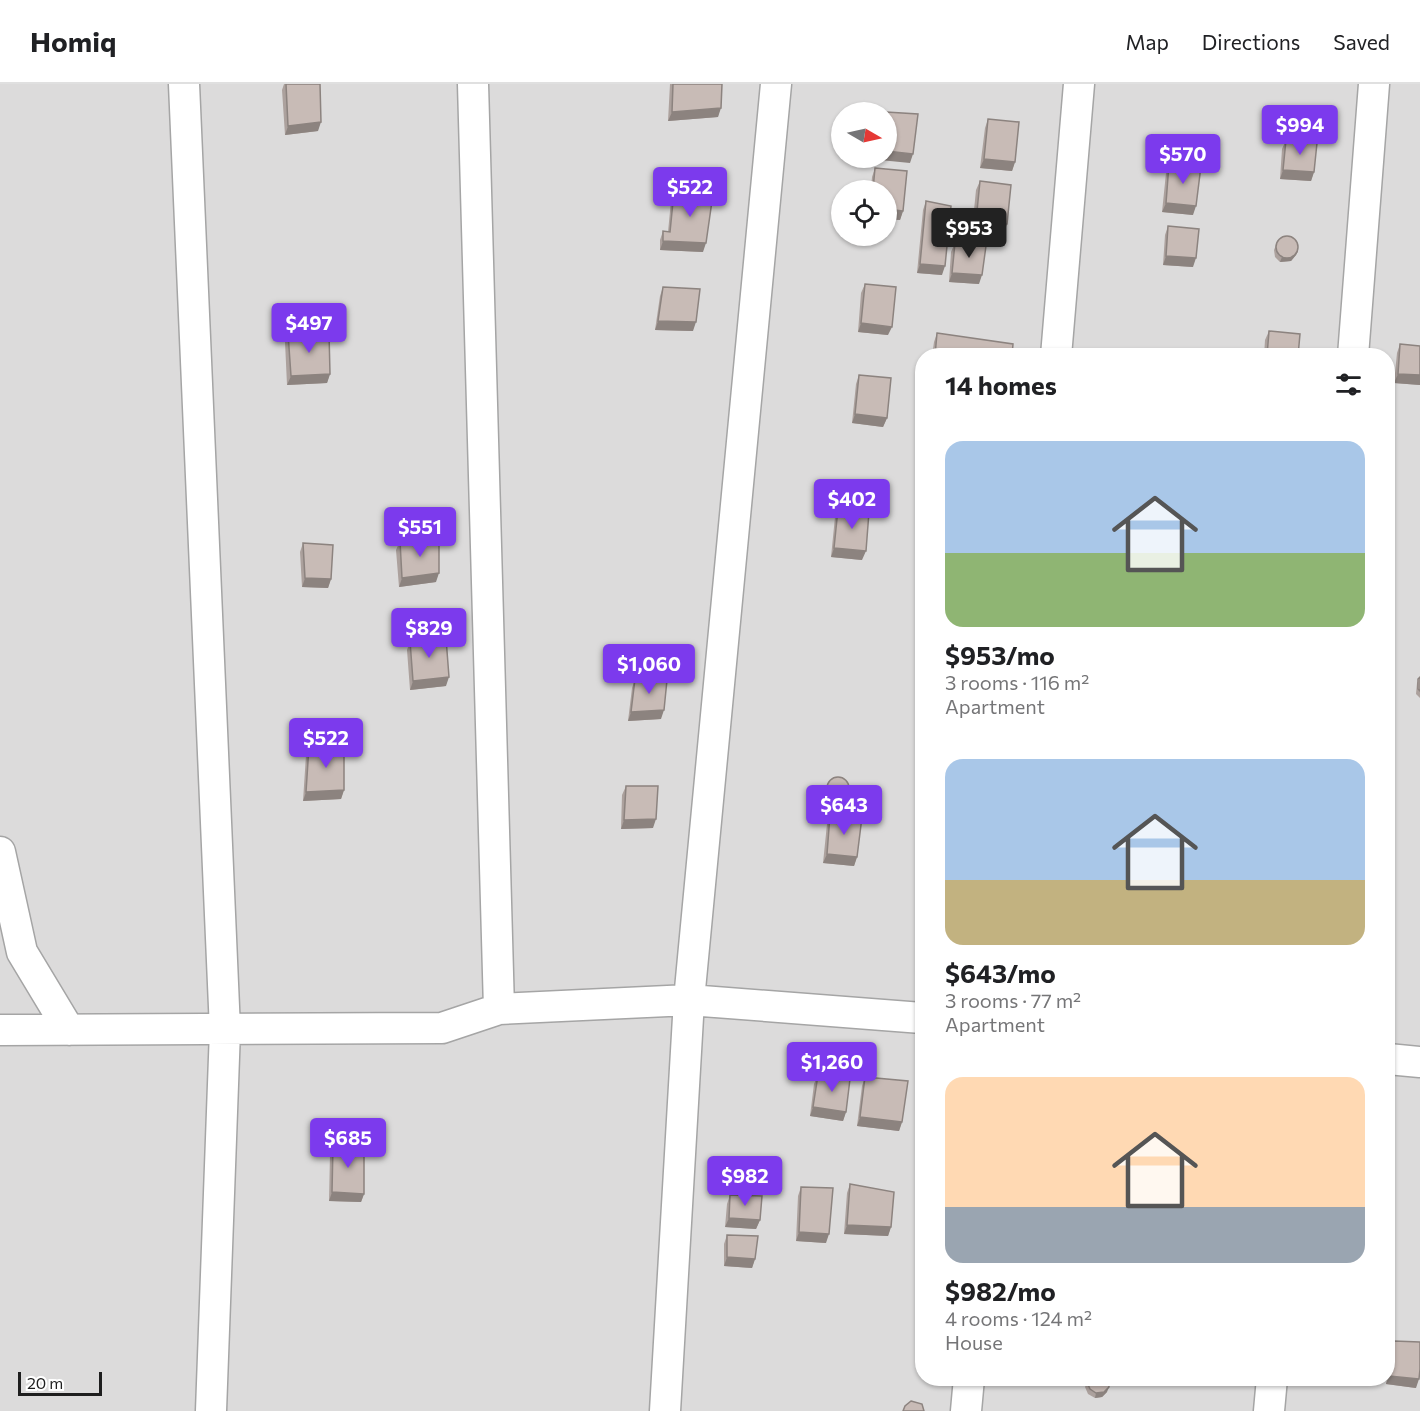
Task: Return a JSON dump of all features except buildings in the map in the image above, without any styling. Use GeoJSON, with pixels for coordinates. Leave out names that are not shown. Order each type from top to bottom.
{"type":"FeatureCollection","features":[{"type":"Feature","properties":{"kind":"street"},"geometry":{"type":"LineString","coordinates":[[184,84],[225,1030],[211,1411]]}},
{"type":"Feature","properties":{"kind":"street"},"geometry":{"type":"LineString","coordinates":[[472,84],[499,1009]]}},
{"type":"Feature","properties":{"kind":"street"},"geometry":{"type":"LineString","coordinates":[[664,1411],[689,1000],[776,84]]}},
{"type":"Feature","properties":{"kind":"street"},"geometry":{"type":"LineString","coordinates":[[1057,348],[1079,84]]}},
{"type":"Feature","properties":{"kind":"street"},"geometry":{"type":"LineString","coordinates":[[1354,348],[1374,84]]}},
{"type":"Feature","properties":{"kind":"street"},"geometry":{"type":"LineString","coordinates":[[0,852],[22,951],[69,1030]]}},
{"type":"Feature","properties":{"kind":"street"},"geometry":{"type":"LineString","coordinates":[[0,1030],[442,1029],[499,1009],[689,1000],[915,1017]]}},
{"type":"Feature","properties":{"kind":"street"},"geometry":{"type":"LineString","coordinates":[[1395,1060],[1420,1062]]}},
{"type":"Feature","properties":{"kind":"street"},"geometry":{"type":"LineString","coordinates":[[966,1411],[968,1386]]}},
{"type":"Feature","properties":{"kind":"street"},"geometry":{"type":"LineString","coordinates":[[1269,1411],[1271,1386]]}},
{"type":"Feature","properties":{"kind":"shaded area"},"geometry":{"type":"Polygon","coordinates":[[[0,84],[1420,84],[1420,1411],[0,1411],[0,84]]]}}]}
